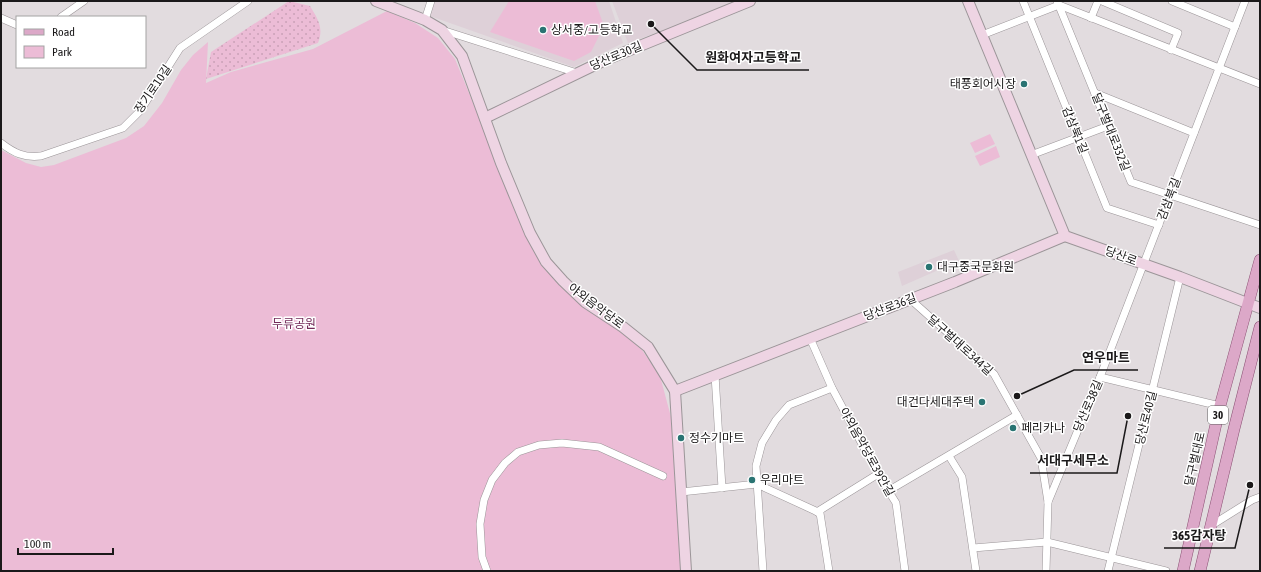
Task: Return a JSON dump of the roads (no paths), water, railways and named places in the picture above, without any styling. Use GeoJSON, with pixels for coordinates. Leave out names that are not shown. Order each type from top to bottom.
{"type":"FeatureCollection","features":[{"type":"Feature","properties":{"kind":"main road","name":"야외음악당로"},"geometry":{"type":"LineString","coordinates":[[376,1],[425,20],[442,30],[462,56],[501,163],[530,233],[546,262],[563,281],[586,302],[623,327],[648,347],[675,391],[686,571]]}},
{"type":"Feature","properties":{"kind":"main road","name":"당산로30길"},"geometry":{"type":"LineString","coordinates":[[485,118],[603,61],[734,4],[750,1]]}},
{"type":"Feature","properties":{"kind":"main road"},"geometry":{"type":"LineString","coordinates":[[968,1],[1064,236]]}},
{"type":"Feature","properties":{"kind":"main road","name":"당산로36길"},"geometry":{"type":"LineString","coordinates":[[675,391],[910,299],[1064,236]]}},
{"type":"Feature","properties":{"kind":"main road","name":"당산로"},"geometry":{"type":"LineString","coordinates":[[1064,236],[1180,277],[1260,308]]}},
{"type":"Feature","properties":{"kind":"main road","name":"달구벌대로"},"geometry":{"type":"LineString","coordinates":[[1183,571],[1220,406],[1260,260]]}},
{"type":"Feature","properties":{"kind":"main road","name":"30"},"geometry":{"type":"LineString","coordinates":[[1200,571],[1250,362],[1260,327]]}},
{"type":"Feature","properties":{"kind":"main road"},"geometry":{"type":"LineString","coordinates":[[1239,338],[1247,341],[1248,344],[1245,355],[1246,359],[1250,362]]}},
{"type":"Feature","properties":{"kind":"street"},"geometry":{"type":"LineString","coordinates":[[62,16],[84,1]]}},
{"type":"Feature","properties":{"kind":"street","name":"장기로10길"},"geometry":{"type":"LineString","coordinates":[[1,142],[16,153],[29,158],[41,156],[123,128],[140,112],[180,48],[248,1]]}},
{"type":"Feature","properties":{"kind":"street"},"geometry":{"type":"LineString","coordinates":[[425,20],[431,1]]}},
{"type":"Feature","properties":{"kind":"street","name":"감삼북1길"},"geometry":{"type":"LineString","coordinates":[[1023,1],[1107,208],[1159,224]]}},
{"type":"Feature","properties":{"kind":"street"},"geometry":{"type":"LineString","coordinates":[[1091,18],[1098,1]]}},
{"type":"Feature","properties":{"kind":"street"},"geometry":{"type":"LineString","coordinates":[[1102,1],[1178,33],[1171,50]]}},
{"type":"Feature","properties":{"kind":"street"},"geometry":{"type":"LineString","coordinates":[[1172,1],[1235,27]]}},
{"type":"Feature","properties":{"kind":"street","name":"감삼북길"},"geometry":{"type":"LineString","coordinates":[[1144,264],[1235,27],[1243,2]]}},
{"type":"Feature","properties":{"kind":"street"},"geometry":{"type":"LineString","coordinates":[[982,35],[1058,3],[1091,18],[1260,84]]}},
{"type":"Feature","properties":{"kind":"street","name":"달구벌대로332길"},"geometry":{"type":"LineString","coordinates":[[1058,3],[1131,182],[1260,225]]}},
{"type":"Feature","properties":{"kind":"street"},"geometry":{"type":"LineString","coordinates":[[1,18],[16,25]]}},
{"type":"Feature","properties":{"kind":"street"},"geometry":{"type":"LineString","coordinates":[[442,30],[577,73]]}},
{"type":"Feature","properties":{"kind":"street"},"geometry":{"type":"LineString","coordinates":[[1095,93],[1194,133]]}},
{"type":"Feature","properties":{"kind":"street"},"geometry":{"type":"LineString","coordinates":[[1031,155],[1108,126]]}},
{"type":"Feature","properties":{"kind":"street","name":"당산로38길"},"geometry":{"type":"LineString","coordinates":[[1048,502],[1100,377],[1144,264]]}},
{"type":"Feature","properties":{"kind":"street","name":"당산로40길"},"geometry":{"type":"LineString","coordinates":[[1108,571],[1180,277]]}},
{"type":"Feature","properties":{"kind":"street","name":"달구벌대로344길"},"geometry":{"type":"LineString","coordinates":[[910,299],[994,374],[1041,458],[1048,502],[1046,571]]}},
{"type":"Feature","properties":{"kind":"street","name":"야외음악당로39안길"},"geometry":{"type":"LineString","coordinates":[[810,338],[832,388],[878,474],[896,503],[905,571]]}},
{"type":"Feature","properties":{"kind":"street"},"geometry":{"type":"LineString","coordinates":[[715,376],[722,488]]}},
{"type":"Feature","properties":{"kind":"street"},"geometry":{"type":"LineString","coordinates":[[1100,377],[1220,406]]}},
{"type":"Feature","properties":{"kind":"street"},"geometry":{"type":"LineString","coordinates":[[763,571],[756,466],[762,443],[776,420],[789,405],[832,388]]}},
{"type":"Feature","properties":{"kind":"street"},"geometry":{"type":"LineString","coordinates":[[888,491],[1017,415]]}},
{"type":"Feature","properties":{"kind":"street"},"geometry":{"type":"LineString","coordinates":[[487,571],[482,556],[480,530],[484,500],[492,480],[505,463],[518,452],[539,445],[562,443],[599,447],[663,476]]}},
{"type":"Feature","properties":{"kind":"street"},"geometry":{"type":"LineString","coordinates":[[949,456],[962,477],[976,571]]}},
{"type":"Feature","properties":{"kind":"street"},"geometry":{"type":"LineString","coordinates":[[817,512],[878,474]]}},
{"type":"Feature","properties":{"kind":"street"},"geometry":{"type":"LineString","coordinates":[[681,492],[757,484],[820,513],[829,571]]}},
{"type":"Feature","properties":{"kind":"street"},"geometry":{"type":"LineString","coordinates":[[1212,525],[1252,500],[1260,498]]}},
{"type":"Feature","properties":{"kind":"street"},"geometry":{"type":"LineString","coordinates":[[973,548],[1047,542],[1166,571]]}},
{"type":"Feature","properties":{"kind":"place","name":"원화여자고등학교"},"geometry":{"type":"Point","coordinates":[651,24]}},
{"type":"Feature","properties":{"kind":"place","name":"상서중/고등학교"},"geometry":{"type":"Point","coordinates":[543,30]}},
{"type":"Feature","properties":{"kind":"place","name":"태풍회어시장"},"geometry":{"type":"Point","coordinates":[1024,84]}},
{"type":"Feature","properties":{"kind":"place","name":"대구중국문화원"},"geometry":{"type":"Point","coordinates":[929,267]}},
{"type":"Feature","properties":{"kind":"place","name":"연우마트"},"geometry":{"type":"Point","coordinates":[1017,396]}},
{"type":"Feature","properties":{"kind":"place","name":"대건다세대주택"},"geometry":{"type":"Point","coordinates":[982,402]}},
{"type":"Feature","properties":{"kind":"place","name":"서대구세무소"},"geometry":{"type":"Point","coordinates":[1128,416]}},
{"type":"Feature","properties":{"kind":"place","name":"페리카나"},"geometry":{"type":"Point","coordinates":[1013,428]}},
{"type":"Feature","properties":{"kind":"place","name":"정수기마트"},"geometry":{"type":"Point","coordinates":[681,438]}},
{"type":"Feature","properties":{"kind":"place","name":"우리마트"},"geometry":{"type":"Point","coordinates":[752,480]}},
{"type":"Feature","properties":{"kind":"place","name":"365감자탕"},"geometry":{"type":"Point","coordinates":[1250,485]}},
{"type":"Feature","properties":{"kind":"park label","name":"두류공원"},"geometry":{"type":"Point","coordinates":[294,324]}}]}
